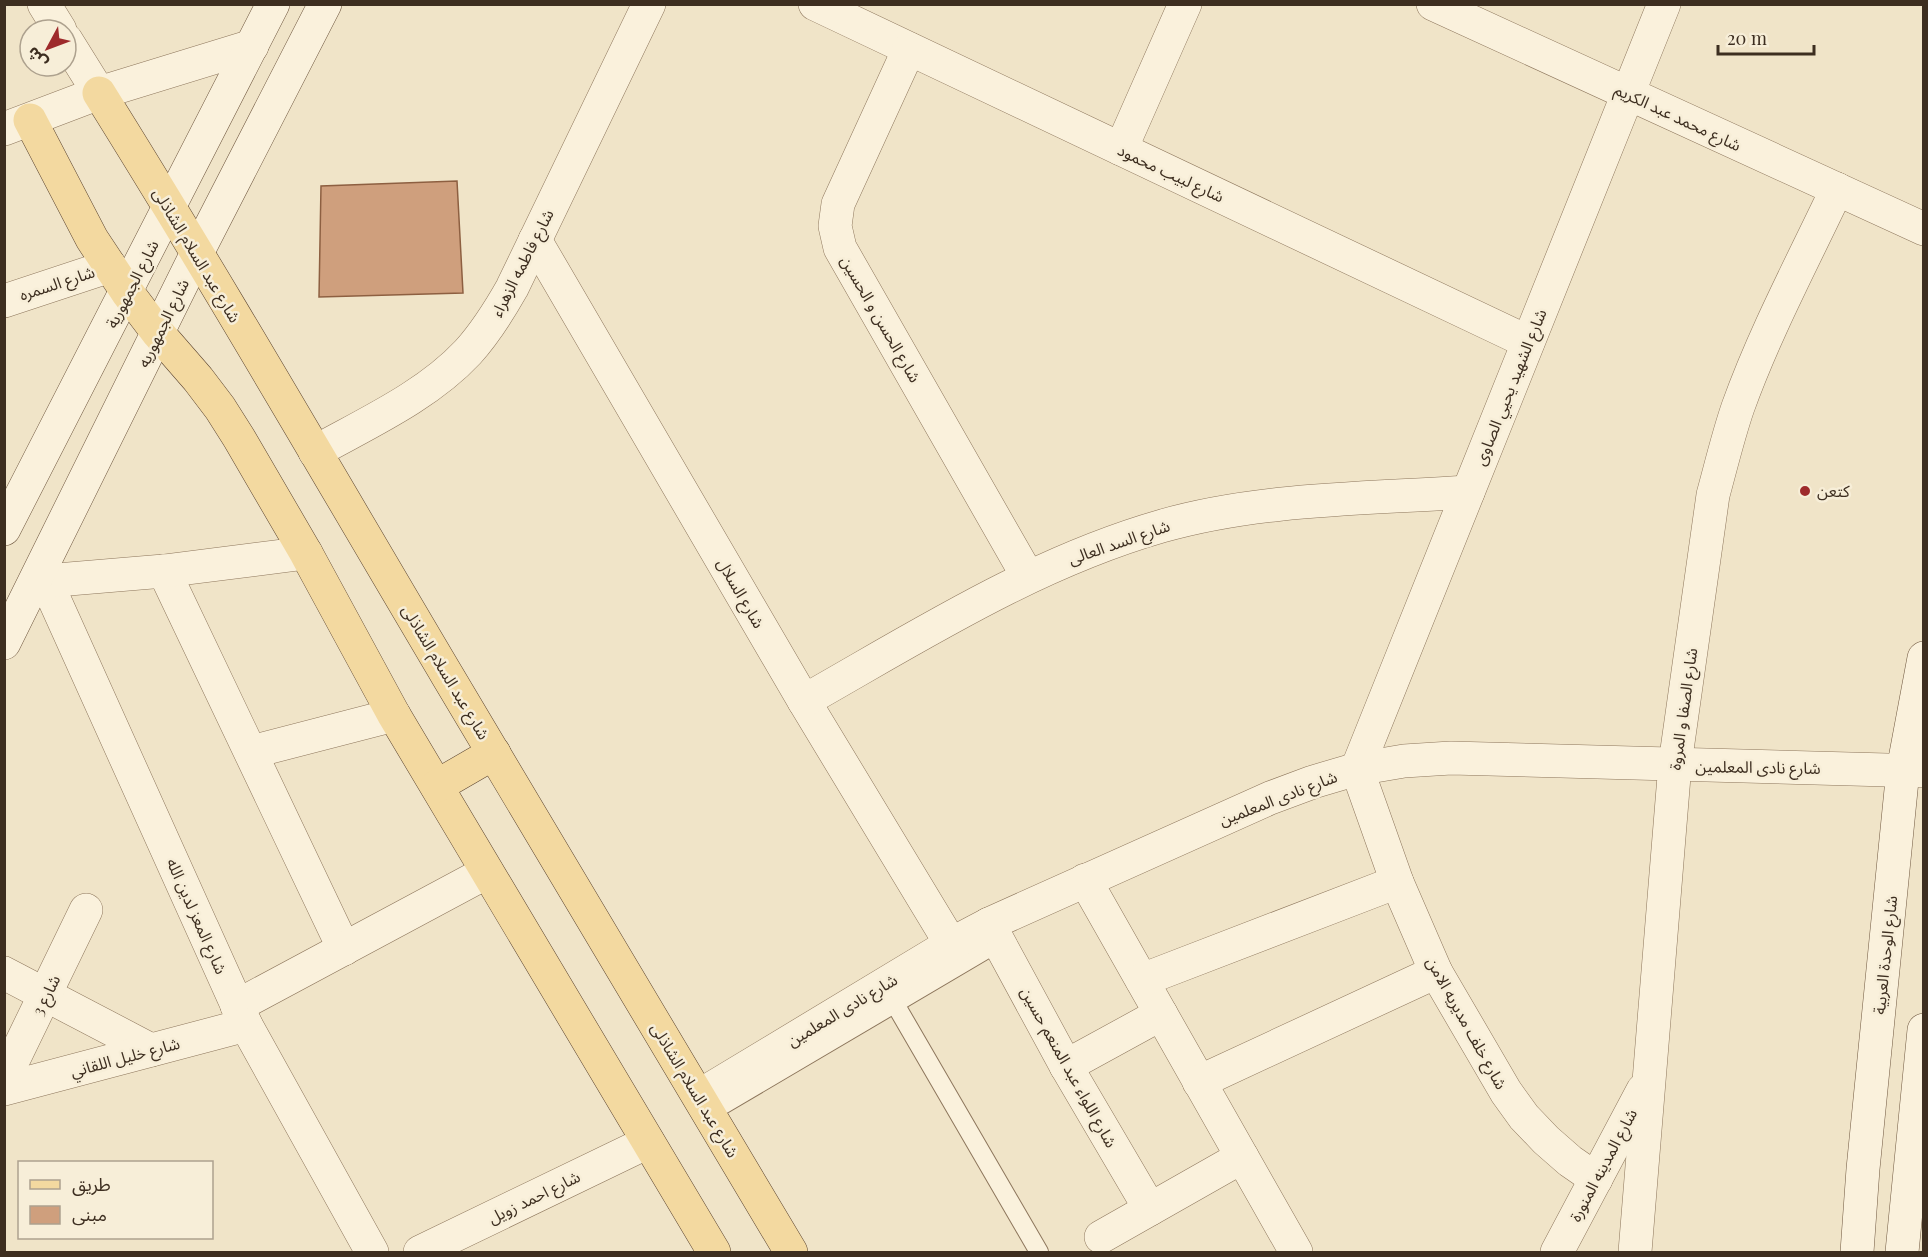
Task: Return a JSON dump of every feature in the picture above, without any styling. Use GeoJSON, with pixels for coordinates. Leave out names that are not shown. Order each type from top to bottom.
{"type":"FeatureCollection","features":[{"type":"Feature","properties":{"kind":"main road","name":"شارع عبد السلام الشاذلى"},"geometry":{"type":"LineString","coordinates":[[99,93],[197,253],[791,1252]]}},
{"type":"Feature","properties":{"kind":"main road"},"geometry":{"type":"LineString","coordinates":[[17,125],[119,279],[158,333],[220,408],[306,553],[394,715],[714,1252]]}},
{"type":"Feature","properties":{"kind":"main road"},"geometry":{"type":"LineString","coordinates":[[437,786],[494,753]]}},
{"type":"Feature","properties":{"kind":"street"},"geometry":{"type":"LineString","coordinates":[[44,4],[53,18]]}},
{"type":"Feature","properties":{"kind":"street","name":"شارع الجمهورية"},"geometry":{"type":"LineString","coordinates":[[4,530],[119,279],[170,208],[273,4]]}},
{"type":"Feature","properties":{"kind":"street","name":"شارع الجمهوريه"},"geometry":{"type":"LineString","coordinates":[[4,643],[43,576],[197,253],[325,4]]}},
{"type":"Feature","properties":{"kind":"street","name":"شارع فاطمه الزهراء"},"geometry":{"type":"LineString","coordinates":[[315,452],[406,401],[439,379],[467,353],[492,322],[535,240],[649,4]]}},
{"type":"Feature","properties":{"kind":"street","name":"شارع لبيب محمود"},"geometry":{"type":"LineString","coordinates":[[815,4],[1528,342]]}},
{"type":"Feature","properties":{"kind":"street"},"geometry":{"type":"LineString","coordinates":[[1121,149],[1185,4]]}},
{"type":"Feature","properties":{"kind":"street","name":"شارع محمد عبد الكريم"},"geometry":{"type":"LineString","coordinates":[[1433,4],[1923,229]]}},
{"type":"Feature","properties":{"kind":"street","name":"شارع الشهيد يحيي الصاوى"},"geometry":{"type":"LineString","coordinates":[[1357,769],[1664,4]]}},
{"type":"Feature","properties":{"kind":"street"},"geometry":{"type":"LineString","coordinates":[[17,125],[99,93],[252,46]]}},
{"type":"Feature","properties":{"kind":"street","name":"شارع الحسن و الحسين"},"geometry":{"type":"LineString","coordinates":[[909,49],[838,204],[835,226],[840,248],[1028,577]]}},
{"type":"Feature","properties":{"kind":"street"},"geometry":{"type":"LineString","coordinates":[[78,59],[99,93]]}},
{"type":"Feature","properties":{"kind":"street","name":"شارع الصفا و المروة"},"geometry":{"type":"LineString","coordinates":[[1635,1252],[1675,765],[1713,495],[1724,451],[1754,366],[1837,189]]}},
{"type":"Feature","properties":{"kind":"street","name":"شارع السلال"},"geometry":{"type":"LineString","coordinates":[[535,240],[804,701],[951,944]]}},
{"type":"Feature","properties":{"kind":"street","name":"شارع السمره"},"geometry":{"type":"LineString","coordinates":[[4,301],[119,279]]}},
{"type":"Feature","properties":{"kind":"street","name":"شارع السد العالى"},"geometry":{"type":"LineString","coordinates":[[804,701],[1028,577],[1094,548],[1151,530],[1233,511],[1305,503],[1468,492]]}},
{"type":"Feature","properties":{"kind":"street"},"geometry":{"type":"LineString","coordinates":[[43,576],[164,571],[306,553]]}},
{"type":"Feature","properties":{"kind":"street"},"geometry":{"type":"LineString","coordinates":[[164,571],[344,949]]}},
{"type":"Feature","properties":{"kind":"street","name":"شارع المعز لدين الله"},"geometry":{"type":"LineString","coordinates":[[43,576],[242,1016],[372,1252]]}},
{"type":"Feature","properties":{"kind":"street","name":"شارع الوحدة العربية"},"geometry":{"type":"LineString","coordinates":[[1857,1252],[1863,1169],[1913,771],[1923,658]]}},
{"type":"Feature","properties":{"kind":"street"},"geometry":{"type":"LineString","coordinates":[[251,752],[394,715]]}},
{"type":"Feature","properties":{"kind":"street","name":"شارع نادى المعلمين"},"geometry":{"type":"LineString","coordinates":[[704,1104],[951,944],[994,933],[1085,880],[1270,798],[1357,769],[1404,761],[1451,758],[1913,771]]}},
{"type":"Feature","properties":{"kind":"street","name":"شارع خلف مديريه الامن"},"geometry":{"type":"LineString","coordinates":[[1357,769],[1397,882],[1436,972],[1506,1092],[1524,1117],[1554,1147],[1596,1179]]}},
{"type":"Feature","properties":{"kind":"street","name":"شارع خليل اللقاني"},"geometry":{"type":"LineString","coordinates":[[4,1089],[151,1050],[242,1016],[344,949],[487,872]]}},
{"type":"Feature","properties":{"kind":"street"},"geometry":{"type":"LineString","coordinates":[[1085,880],[1296,1252]]}},
{"type":"Feature","properties":{"kind":"street"},"geometry":{"type":"LineString","coordinates":[[1142,980],[1397,882]]}},
{"type":"Feature","properties":{"kind":"street","name":"شارع 3"},"geometry":{"type":"LineString","coordinates":[[4,1079],[86,910]]}},
{"type":"Feature","properties":{"kind":"street","name":"شارع اللواء عبد المنعم حسين"},"geometry":{"type":"LineString","coordinates":[[994,933],[1066,1066],[1150,1209]]}},
{"type":"Feature","properties":{"kind":"street"},"geometry":{"type":"LineString","coordinates":[[1199,1082],[1436,972]]}},
{"type":"Feature","properties":{"kind":"street"},"geometry":{"type":"LineString","coordinates":[[4,973],[151,1050]]}},
{"type":"Feature","properties":{"kind":"street"},"geometry":{"type":"LineString","coordinates":[[1066,1066],[1161,1014]]}},
{"type":"Feature","properties":{"kind":"street"},"geometry":{"type":"LineString","coordinates":[[1902,1252],[1923,1030]]}},
{"type":"Feature","properties":{"kind":"street","name":"شارع المدينه المنورة"},"geometry":{"type":"LineString","coordinates":[[1557,1252],[1649,1078]]}},
{"type":"Feature","properties":{"kind":"street","name":"شارع احمد زويل"},"geometry":{"type":"LineString","coordinates":[[420,1252],[648,1142]]}},
{"type":"Feature","properties":{"kind":"street"},"geometry":{"type":"LineString","coordinates":[[1101,1237],[1242,1157]]}},
{"type":"Feature","properties":{"kind":"street"},"geometry":{"type":"LineString","coordinates":[[1863,1169],[1909,1175]]}},
{"type":"Feature","properties":{"kind":"lane"},"geometry":{"type":"LineString","coordinates":[[704,1104],[895,1004],[994,933]]}},
{"type":"Feature","properties":{"kind":"lane"},"geometry":{"type":"LineString","coordinates":[[895,1004],[1039,1252]]}},
{"type":"Feature","properties":{"kind":"building"},"geometry":{"type":"Polygon","coordinates":[[[457,181],[463,293],[319,297],[321,186],[457,181]]]}},
{"type":"Feature","properties":{"kind":"place","name":"كتعن"},"geometry":{"type":"Point","coordinates":[1805,491]}}]}
